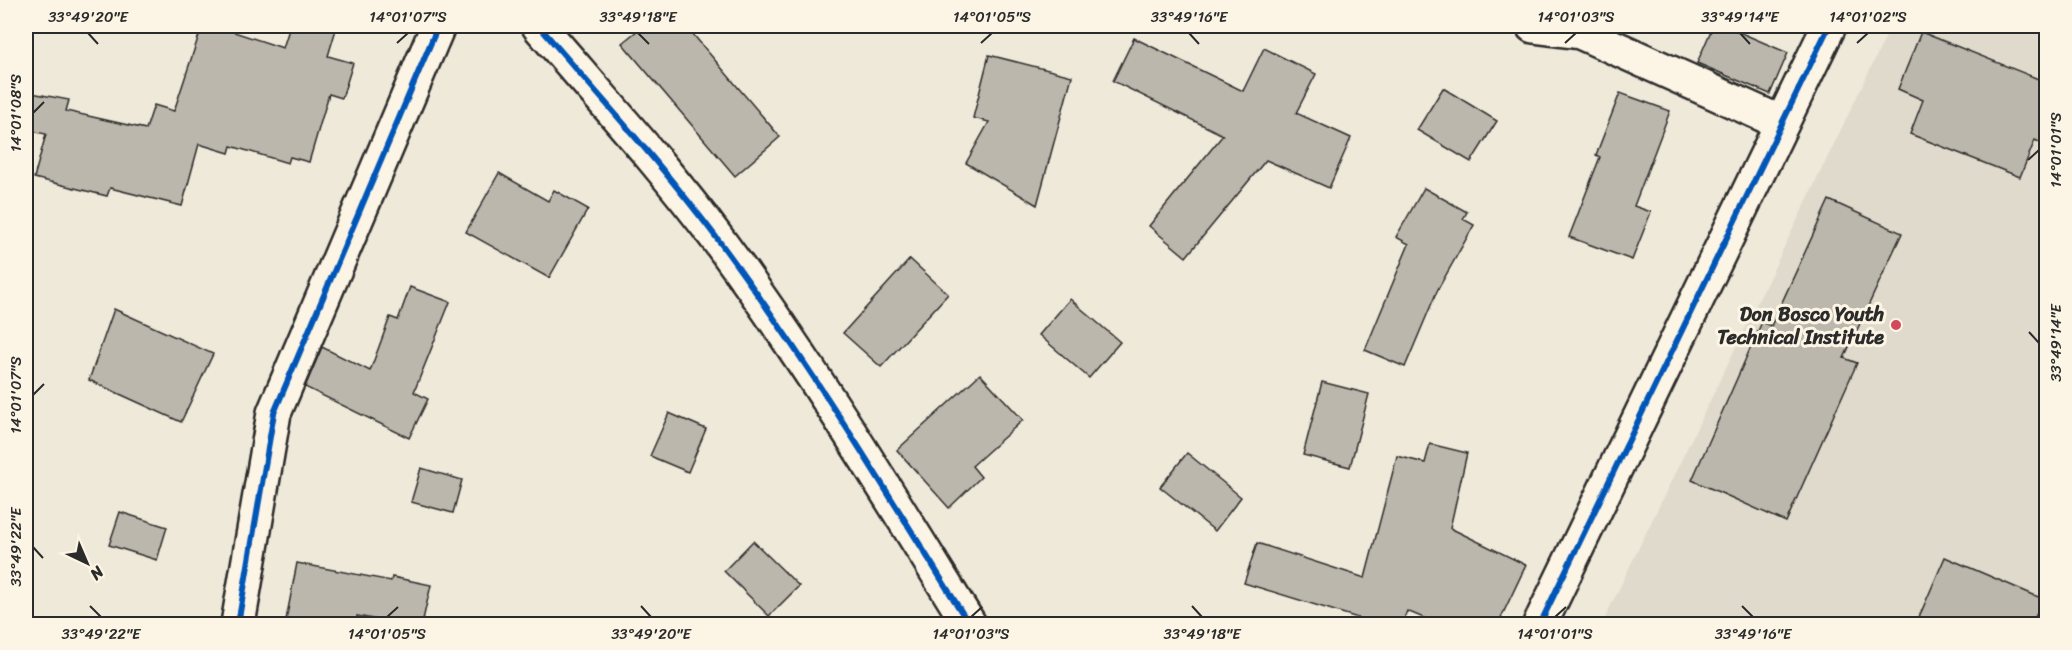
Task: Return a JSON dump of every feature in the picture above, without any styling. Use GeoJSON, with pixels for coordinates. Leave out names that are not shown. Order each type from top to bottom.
{"type":"FeatureCollection","features":[{"type":"Feature","properties":{"kind":"street"},"geometry":{"type":"LineString","coordinates":[[238,624],[274,413],[438,26]]}},
{"type":"Feature","properties":{"kind":"street"},"geometry":{"type":"LineString","coordinates":[[539,26],[670,179],[719,241],[827,397],[969,624]]}},
{"type":"Feature","properties":{"kind":"street"},"geometry":{"type":"LineString","coordinates":[[1533,26],[1580,32],[1782,123]]}},
{"type":"Feature","properties":{"kind":"street"},"geometry":{"type":"LineString","coordinates":[[1540,624],[1829,26]]}},
{"type":"Feature","properties":{"kind":"shaded area","name":"Don Bosco Youth Technical Institute"},"geometry":{"type":"Polygon","coordinates":[[[1891,26],[2046,26],[2046,624],[1602,624],[1891,26]]]}},
{"type":"Feature","properties":{"kind":"building"},"geometry":{"type":"Polygon","coordinates":[[[202,26],[216,26],[283,48],[290,26],[337,26],[328,56],[353,63],[342,98],[329,94],[309,162],[290,157],[288,163],[231,146],[229,153],[199,144],[182,206],[110,188],[107,196],[34,178],[46,134],[26,130],[26,92],[69,100],[66,111],[146,129],[154,105],[174,111],[202,26]]]}},
{"type":"Feature","properties":{"kind":"building"},"geometry":{"type":"Polygon","coordinates":[[[643,26],[686,26],[780,137],[735,176],[622,43],[643,26]]]}},
{"type":"Feature","properties":{"kind":"building"},"geometry":{"type":"Polygon","coordinates":[[[1713,26],[1725,26],[1788,53],[1770,94],[1697,63],[1713,26]]]}},
{"type":"Feature","properties":{"kind":"building"},"geometry":{"type":"Polygon","coordinates":[[[1921,32],[2046,82],[2046,145],[2035,140],[2020,177],[1910,134],[1923,100],[1898,89],[1921,32]]]}},
{"type":"Feature","properties":{"kind":"building"},"geometry":{"type":"Polygon","coordinates":[[[1134,38],[1243,91],[1264,48],[1316,74],[1296,113],[1351,138],[1329,188],[1266,160],[1186,257],[1149,226],[1223,135],[1113,81],[1134,38]]]}},
{"type":"Feature","properties":{"kind":"building"},"geometry":{"type":"Polygon","coordinates":[[[989,55],[1072,76],[1037,205],[966,163],[989,122],[973,118],[989,55]]]}},
{"type":"Feature","properties":{"kind":"building"},"geometry":{"type":"Polygon","coordinates":[[[1443,88],[1497,121],[1471,162],[1417,130],[1443,88]]]}},
{"type":"Feature","properties":{"kind":"building"},"geometry":{"type":"Polygon","coordinates":[[[1620,93],[1670,111],[1634,206],[1651,212],[1632,260],[1569,237],[1600,157],[1596,155],[1620,93]]]}},
{"type":"Feature","properties":{"kind":"building"},"geometry":{"type":"Polygon","coordinates":[[[499,173],[548,201],[554,190],[588,209],[549,278],[466,232],[499,173]]]}},
{"type":"Feature","properties":{"kind":"building"},"geometry":{"type":"Polygon","coordinates":[[[1424,188],[1467,212],[1463,219],[1474,225],[1437,291],[1405,367],[1365,350],[1409,244],[1396,237],[1424,188]]]}},
{"type":"Feature","properties":{"kind":"building"},"geometry":{"type":"Polygon","coordinates":[[[1829,200],[1902,233],[1844,358],[1857,363],[1786,522],[1692,480],[1762,322],[1771,326],[1829,200]]]}},
{"type":"Feature","properties":{"kind":"building"},"geometry":{"type":"Polygon","coordinates":[[[910,259],[948,294],[881,367],[843,333],[910,259]]]}},
{"type":"Feature","properties":{"kind":"building"},"geometry":{"type":"Polygon","coordinates":[[[410,287],[450,302],[414,392],[428,399],[409,438],[305,387],[322,347],[370,371],[390,317],[398,320],[410,287]]]}},
{"type":"Feature","properties":{"kind":"building"},"geometry":{"type":"Polygon","coordinates":[[[1070,299],[1120,342],[1089,378],[1039,335],[1070,299]]]}},
{"type":"Feature","properties":{"kind":"building"},"geometry":{"type":"Polygon","coordinates":[[[114,309],[213,354],[181,422],[89,380],[114,309]]]}},
{"type":"Feature","properties":{"kind":"building"},"geometry":{"type":"Polygon","coordinates":[[[980,374],[1023,420],[972,466],[981,477],[949,508],[897,450],[980,374]]]}},
{"type":"Feature","properties":{"kind":"building"},"geometry":{"type":"Polygon","coordinates":[[[1322,382],[1369,394],[1350,467],[1303,455],[1322,382]]]}},
{"type":"Feature","properties":{"kind":"building"},"geometry":{"type":"Polygon","coordinates":[[[669,413],[706,429],[688,472],[650,456],[669,413]]]}},
{"type":"Feature","properties":{"kind":"building"},"geometry":{"type":"Polygon","coordinates":[[[1430,444],[1467,453],[1450,528],[1526,565],[1498,624],[1438,624],[1407,611],[1402,624],[1356,624],[1358,618],[1244,583],[1257,543],[1365,578],[1397,456],[1425,463],[1430,444]]]}},
{"type":"Feature","properties":{"kind":"building"},"geometry":{"type":"Polygon","coordinates":[[[1187,453],[1241,497],[1215,531],[1160,487],[1187,453]]]}},
{"type":"Feature","properties":{"kind":"building"},"geometry":{"type":"Polygon","coordinates":[[[421,468],[462,480],[453,513],[411,502],[421,468]]]}},
{"type":"Feature","properties":{"kind":"building"},"geometry":{"type":"Polygon","coordinates":[[[120,512],[167,527],[157,560],[109,545],[120,512]]]}},
{"type":"Feature","properties":{"kind":"building"},"geometry":{"type":"Polygon","coordinates":[[[753,541],[799,586],[769,616],[724,571],[753,541]]]}},
{"type":"Feature","properties":{"kind":"building"},"geometry":{"type":"Polygon","coordinates":[[[1945,557],[2043,599],[2032,624],[1916,624],[1945,557]]]}},
{"type":"Feature","properties":{"kind":"building"},"geometry":{"type":"Polygon","coordinates":[[[297,563],[391,581],[392,577],[431,585],[422,624],[398,624],[357,616],[356,624],[310,624],[286,620],[297,563]]]}},
{"type":"Feature","properties":{"kind":"cycle path"},"geometry":{"type":"LineString","coordinates":[[238,624],[274,413],[438,26]]}},
{"type":"Feature","properties":{"kind":"cycle path"},"geometry":{"type":"LineString","coordinates":[[539,26],[676,186],[753,287],[848,430],[969,624]]}},
{"type":"Feature","properties":{"kind":"cycle path"},"geometry":{"type":"LineString","coordinates":[[1540,624],[1829,26]]}},
{"type":"Feature","properties":{"kind":"place","name":"Don Bosco Youth Technical Institute"},"geometry":{"type":"Point","coordinates":[1896,325]}}]}
